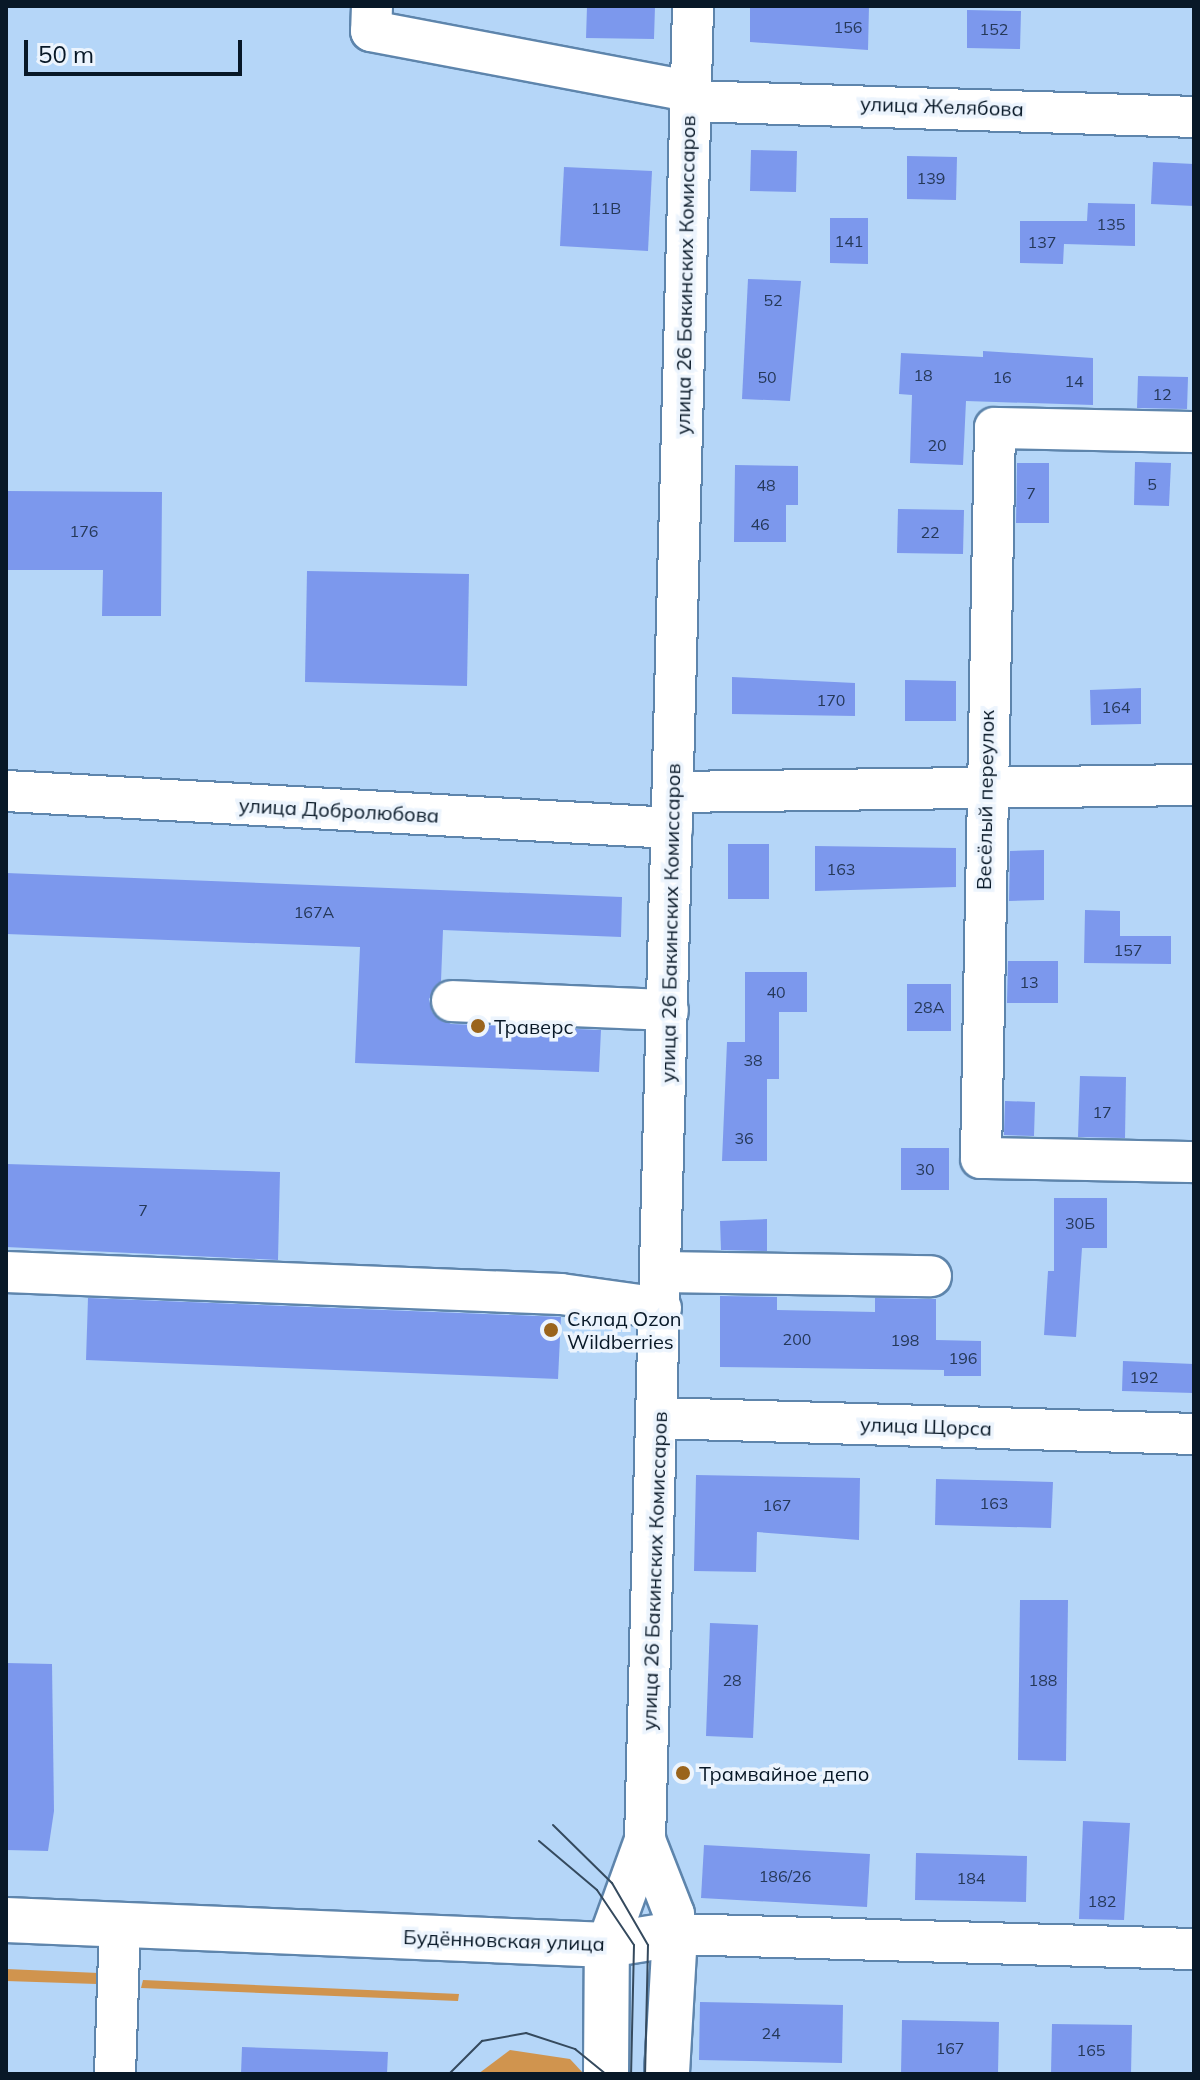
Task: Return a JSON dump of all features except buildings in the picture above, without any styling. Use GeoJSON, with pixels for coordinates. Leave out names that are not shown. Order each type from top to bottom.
{"type":"FeatureCollection","features":[{"type":"Feature","properties":{"kind":"main road","name":"Будённовская улица"},"geometry":{"type":"LineString","coordinates":[[6,1920],[607,1945],[675,1934]]}},
{"type":"Feature","properties":{"kind":"main road","name":"улица 26 Бакинских Комиссаров"},"geometry":{"type":"LineString","coordinates":[[667,2074],[675,1934]]}},
{"type":"Feature","properties":{"kind":"main road","name":"улица 26 Бакинских Комиссаров"},"geometry":{"type":"LineString","coordinates":[[606,2074],[607,1945]]}},
{"type":"Feature","properties":{"kind":"street","name":"улица Желябова"},"geometry":{"type":"LineString","coordinates":[[372,6],[371,31],[690,96],[1194,117]]}},
{"type":"Feature","properties":{"kind":"street","name":"улица 26 Бакинских Комиссаров"},"geometry":{"type":"LineString","coordinates":[[607,1945],[645,1840],[659,1418],[693,6]]}},
{"type":"Feature","properties":{"kind":"street","name":"Весёлый переулок"},"geometry":{"type":"LineString","coordinates":[[1194,432],[995,428],[985,788],[981,1158],[1194,1162]]}},
{"type":"Feature","properties":{"kind":"street","name":"улица Добролюбова"},"geometry":{"type":"LineString","coordinates":[[6,791],[673,810],[985,788],[1194,785]]}},
{"type":"Feature","properties":{"kind":"street"},"geometry":{"type":"LineString","coordinates":[[452,1001],[668,1010]]}},
{"type":"Feature","properties":{"kind":"street"},"geometry":{"type":"LineString","coordinates":[[6,1272],[561,1294],[931,1276]]}},
{"type":"Feature","properties":{"kind":"street","name":"улица Щорса"},"geometry":{"type":"LineString","coordinates":[[659,1418],[1194,1434]]}},
{"type":"Feature","properties":{"kind":"street","name":"улица 26 Бакинских Комиссаров"},"geometry":{"type":"LineString","coordinates":[[645,1840],[674,1914],[675,1934]]}},
{"type":"Feature","properties":{"kind":"street"},"geometry":{"type":"LineString","coordinates":[[115,2074],[120,1925]]}},
{"type":"Feature","properties":{"kind":"street","name":"Будённовская улица"},"geometry":{"type":"LineString","coordinates":[[675,1934],[1194,1949]]}},
{"type":"Feature","properties":{"kind":"shaded area"},"geometry":{"type":"Polygon","coordinates":[[[6,1969],[99,1973],[97,1984],[6,1981],[6,1969]]]}},
{"type":"Feature","properties":{"kind":"shaded area"},"geometry":{"type":"Polygon","coordinates":[[[143,1980],[459,1994],[458,2001],[141,1988],[143,1980]]]}},
{"type":"Feature","properties":{"kind":"shaded area"},"geometry":{"type":"Polygon","coordinates":[[[510,2050],[570,2059],[584,2074],[478,2074],[510,2050]]]}},
{"type":"Feature","properties":{"kind":"tram line"},"geometry":{"type":"LineString","coordinates":[[553,1825],[612,1883],[648,1945],[645,2074]]}},
{"type":"Feature","properties":{"kind":"tram line"},"geometry":{"type":"LineString","coordinates":[[539,1841],[597,1890],[634,1945],[631,2074]]}},
{"type":"Feature","properties":{"kind":"tram line"},"geometry":{"type":"LineString","coordinates":[[449,2074],[482,2041],[526,2033],[575,2049],[606,2074]]}},
{"type":"Feature","properties":{"kind":"place","name":"Траверс"},"geometry":{"type":"Point","coordinates":[478,1026]}},
{"type":"Feature","properties":{"kind":"place","name":"Склад Ozon Wildberries"},"geometry":{"type":"Point","coordinates":[551,1330]}},
{"type":"Feature","properties":{"kind":"place","name":"Трамвайное депо"},"geometry":{"type":"Point","coordinates":[683,1773]}}]}
